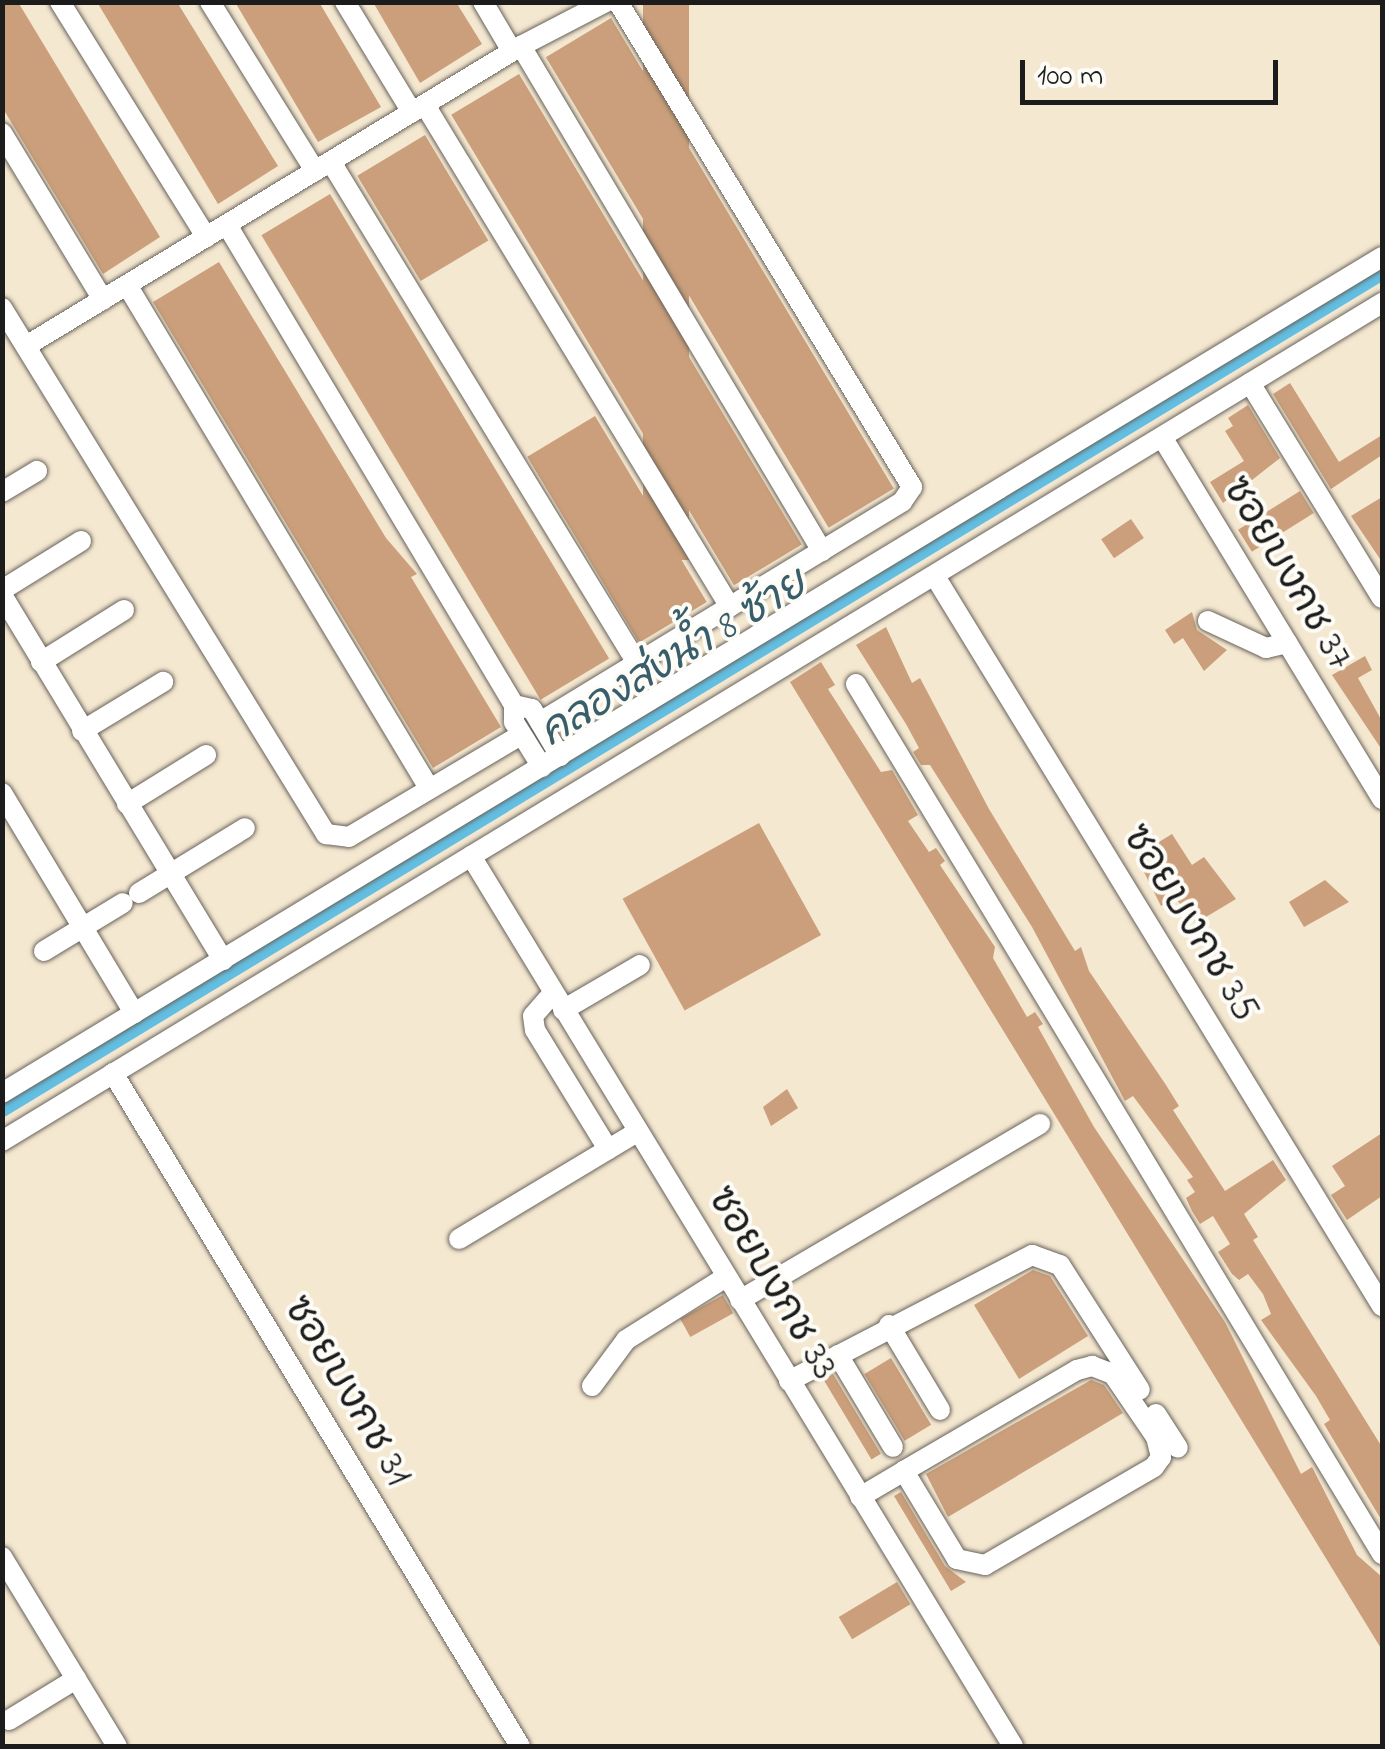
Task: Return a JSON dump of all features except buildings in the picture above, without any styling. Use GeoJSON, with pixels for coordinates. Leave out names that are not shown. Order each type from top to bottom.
{"type":"FeatureCollection","features":[{"type":"Feature","properties":{"kind":"street"},"geometry":{"type":"LineString","coordinates":[[60,2],[206,238]]}},
{"type":"Feature","properties":{"kind":"street"},"geometry":{"type":"LineString","coordinates":[[210,2],[323,166],[636,663]]}},
{"type":"Feature","properties":{"kind":"street"},"geometry":{"type":"LineString","coordinates":[[345,2],[418,108],[730,606]]}},
{"type":"Feature","properties":{"kind":"street"},"geometry":{"type":"LineString","coordinates":[[482,2],[516,49],[822,550]]}},
{"type":"Feature","properties":{"kind":"street"},"geometry":{"type":"LineString","coordinates":[[26,346],[516,49],[606,2]]}},
{"type":"Feature","properties":{"kind":"street"},"geometry":{"type":"LineString","coordinates":[[540,722],[902,502],[912,487],[618,2]]}},
{"type":"Feature","properties":{"kind":"street"},"geometry":{"type":"LineString","coordinates":[[2,133],[103,300]]}},
{"type":"Feature","properties":{"kind":"street"},"geometry":{"type":"LineString","coordinates":[[227,224],[514,705],[522,735],[551,761]]}},
{"type":"Feature","properties":{"kind":"street"},"geometry":{"type":"LineString","coordinates":[[2,1093],[1382,257]]}},
{"type":"Feature","properties":{"kind":"street"},"geometry":{"type":"LineString","coordinates":[[127,285],[429,788]]}},
{"type":"Feature","properties":{"kind":"street"},"geometry":{"type":"LineString","coordinates":[[2,1141],[936,578],[1382,303]]}},
{"type":"Feature","properties":{"kind":"street"},"geometry":{"type":"LineString","coordinates":[[2,308],[326,834],[349,838],[522,735]]}},
{"type":"Feature","properties":{"kind":"street"},"geometry":{"type":"LineString","coordinates":[[1250,383],[1382,598]]}},
{"type":"Feature","properties":{"kind":"street","name":"ซอยบงกช 37"},"geometry":{"type":"LineString","coordinates":[[1162,437],[1382,799]]}},
{"type":"Feature","properties":{"kind":"street"},"geometry":{"type":"LineString","coordinates":[[2,492],[36,471]]}},
{"type":"Feature","properties":{"kind":"street"},"geometry":{"type":"LineString","coordinates":[[81,541],[2,592],[82,732],[223,960]]}},
{"type":"Feature","properties":{"kind":"street","name":"ซอยบงกช 35"},"geometry":{"type":"LineString","coordinates":[[936,578],[1382,1306]]}},
{"type":"Feature","properties":{"kind":"street"},"geometry":{"type":"LineString","coordinates":[[41,662],[124,610]]}},
{"type":"Feature","properties":{"kind":"street"},"geometry":{"type":"LineString","coordinates":[[1208,622],[1266,648],[1288,643]]}},
{"type":"Feature","properties":{"kind":"street"},"geometry":{"type":"LineString","coordinates":[[82,732],[164,682]]}},
{"type":"Feature","properties":{"kind":"street"},"geometry":{"type":"LineString","coordinates":[[856,684],[1382,1554]]}},
{"type":"Feature","properties":{"kind":"street"},"geometry":{"type":"LineString","coordinates":[[514,705],[532,709],[540,722],[551,761]]}},
{"type":"Feature","properties":{"kind":"street"},"geometry":{"type":"LineString","coordinates":[[127,804],[206,755]]}},
{"type":"Feature","properties":{"kind":"street"},"geometry":{"type":"LineString","coordinates":[[2,793],[134,1013]]}},
{"type":"Feature","properties":{"kind":"street"},"geometry":{"type":"LineString","coordinates":[[44,951],[244,828]]}},
{"type":"Feature","properties":{"kind":"street","name":"ซอยบงกช 33"},"geometry":{"type":"LineString","coordinates":[[471,856],[1013,1746]]}},
{"type":"Feature","properties":{"kind":"street"},"geometry":{"type":"LineString","coordinates":[[608,1149],[536,1030],[533,1016],[640,965]]}},
{"type":"Feature","properties":{"kind":"street","name":"ซอยบงกช 31"},"geometry":{"type":"LineString","coordinates":[[113,1073],[520,1746]]}},
{"type":"Feature","properties":{"kind":"street"},"geometry":{"type":"LineString","coordinates":[[740,1300],[1040,1124]]}},
{"type":"Feature","properties":{"kind":"street"},"geometry":{"type":"LineString","coordinates":[[459,1239],[637,1132]]}},
{"type":"Feature","properties":{"kind":"street"},"geometry":{"type":"LineString","coordinates":[[790,1381],[1015,1258],[1049,1258],[1060,1265],[1178,1448]]}},
{"type":"Feature","properties":{"kind":"street"},"geometry":{"type":"LineString","coordinates":[[592,1386],[626,1340],[726,1277]]}},
{"type":"Feature","properties":{"kind":"street"},"geometry":{"type":"LineString","coordinates":[[889,1325],[940,1410]]}},
{"type":"Feature","properties":{"kind":"street"},"geometry":{"type":"LineString","coordinates":[[838,1355],[893,1447]]}},
{"type":"Feature","properties":{"kind":"street"},"geometry":{"type":"LineString","coordinates":[[860,1497],[904,1471],[1092,1366],[1114,1374],[1156,1437],[1160,1457],[1154,1467],[984,1565],[956,1559],[904,1471]]}},
{"type":"Feature","properties":{"kind":"street"},"geometry":{"type":"LineString","coordinates":[[2,1557],[117,1746]]}},
{"type":"Feature","properties":{"kind":"street"},"geometry":{"type":"LineString","coordinates":[[2,1602],[23,1590]]}},
{"type":"Feature","properties":{"kind":"street"},"geometry":{"type":"LineString","coordinates":[[9,1720],[76,1679]]}},
{"type":"Feature","properties":{"kind":"waterway","name":"คลองส่งน้ำ 8 ซ้าย"},"geometry":{"type":"LineString","coordinates":[[2,1108],[1382,271]]}}]}
